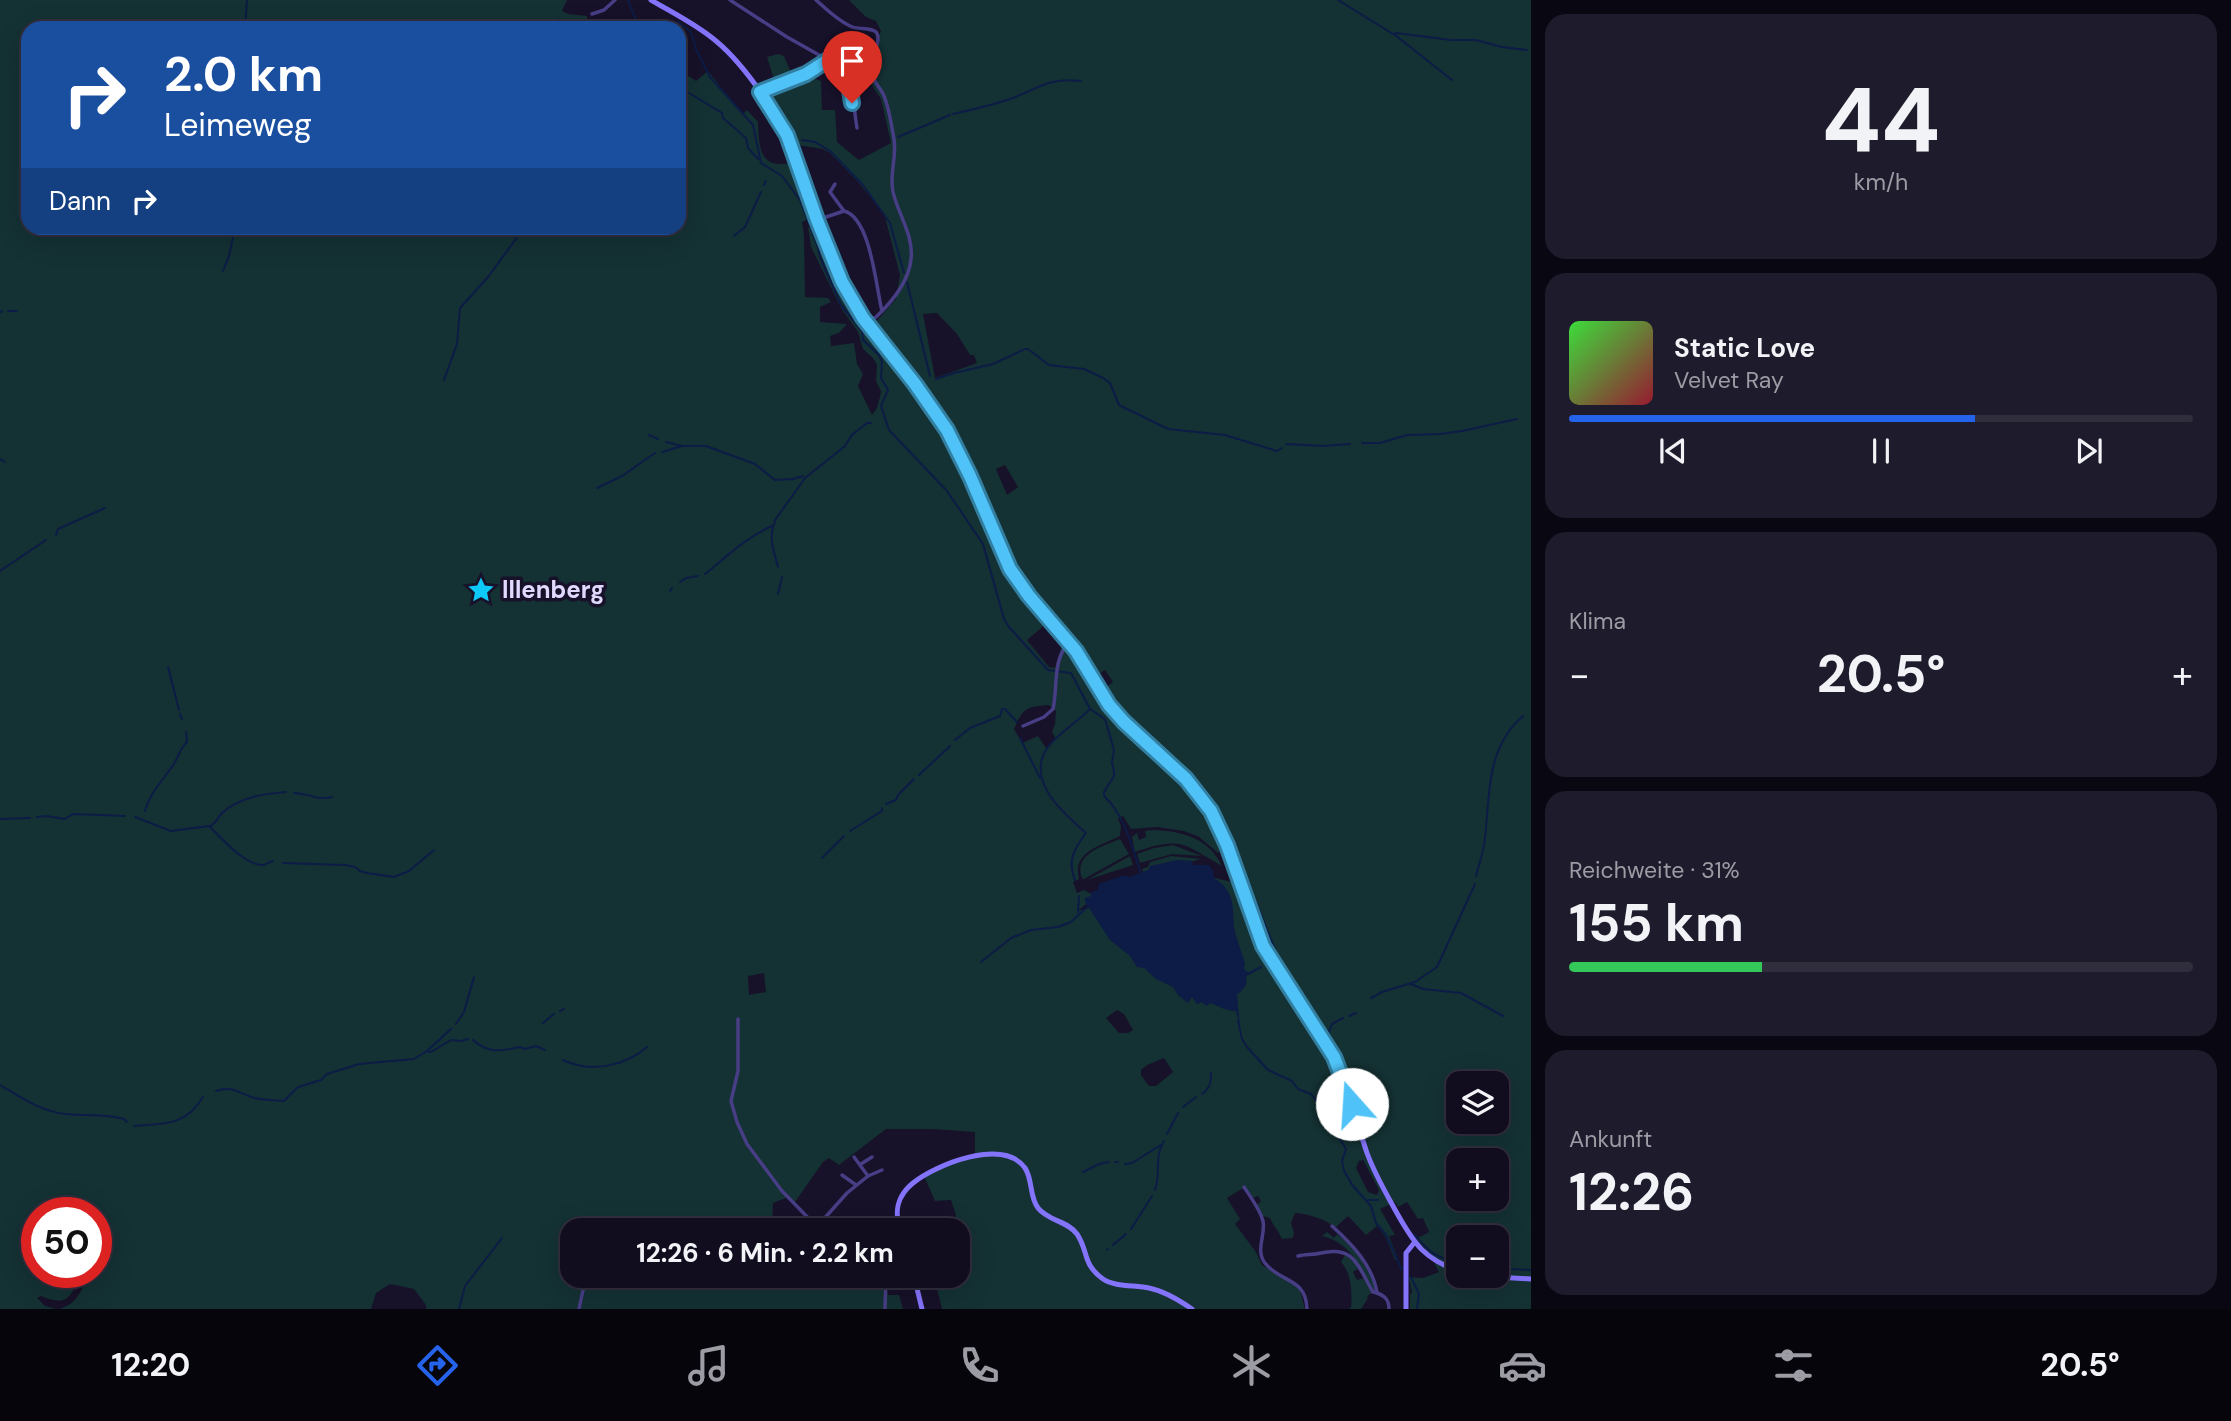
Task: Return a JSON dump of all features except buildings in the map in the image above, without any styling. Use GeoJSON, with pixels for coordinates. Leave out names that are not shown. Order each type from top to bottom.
{"type":"FeatureCollection","features":[{"type":"Feature","properties":{"kind":"main road"},"geometry":{"type":"LineString","coordinates":[[651,0],[693,23],[718,42],[738,62],[760,92],[787,135],[842,282],[863,318],[939,418],[960,454],[1010,569],[1029,596],[1069,642],[1109,705],[1186,779],[1211,811],[1227,845],[1263,946],[1334,1057],[1344,1078],[1366,1151],[1378,1179],[1414,1243],[1433,1260],[1446,1266]]}},
{"type":"Feature","properties":{"kind":"main road"},"geometry":{"type":"LineString","coordinates":[[897,1218],[899,1199],[909,1186],[940,1166],[966,1158],[1009,1157],[1023,1165],[1027,1171],[1038,1208],[1048,1217],[1073,1229],[1082,1243],[1088,1264],[1106,1281],[1153,1288],[1192,1309]]}},
{"type":"Feature","properties":{"kind":"main road"},"geometry":{"type":"LineString","coordinates":[[1406,1309],[1406,1254],[1414,1243]]}},
{"type":"Feature","properties":{"kind":"main road"},"geometry":{"type":"LineString","coordinates":[[1509,1278],[1531,1279]]}},
{"type":"Feature","properties":{"kind":"main road"},"geometry":{"type":"LineString","coordinates":[[917,1288],[922,1309]]}},
{"type":"Feature","properties":{"kind":"street"},"geometry":{"type":"LineString","coordinates":[[592,14],[615,0]]}},
{"type":"Feature","properties":{"kind":"street"},"geometry":{"type":"LineString","coordinates":[[730,0],[776,31],[828,60]]}},
{"type":"Feature","properties":{"kind":"street"},"geometry":{"type":"LineString","coordinates":[[817,0],[841,21],[854,28],[876,32],[879,39],[871,71],[882,92],[893,136],[896,157],[892,169],[892,188],[912,247],[908,272],[882,311],[875,317],[863,318]]}},
{"type":"Feature","properties":{"kind":"street"},"geometry":{"type":"LineString","coordinates":[[760,92],[806,74],[834,56],[842,62],[845,69],[857,128]]}},
{"type":"Feature","properties":{"kind":"street"},"geometry":{"type":"LineString","coordinates":[[835,184],[830,192],[844,211],[853,215],[872,257],[882,311]]}},
{"type":"Feature","properties":{"kind":"street"},"geometry":{"type":"LineString","coordinates":[[817,220],[844,211]]}},
{"type":"Feature","properties":{"kind":"street"},"geometry":{"type":"LineString","coordinates":[[1023,726],[1051,713],[1055,704],[1057,668],[1063,648],[1069,642]]}},
{"type":"Feature","properties":{"kind":"street"},"geometry":{"type":"LineString","coordinates":[[737,1019],[738,1071],[731,1101],[737,1122],[747,1144],[782,1191],[807,1218]]}},
{"type":"Feature","properties":{"kind":"street"},"geometry":{"type":"LineString","coordinates":[[854,1157],[868,1176]]}},
{"type":"Feature","properties":{"kind":"street"},"geometry":{"type":"LineString","coordinates":[[861,1164],[872,1157]]}},
{"type":"Feature","properties":{"kind":"street"},"geometry":{"type":"LineString","coordinates":[[826,1218],[856,1185],[882,1170]]}},
{"type":"Feature","properties":{"kind":"street"},"geometry":{"type":"LineString","coordinates":[[842,1175],[856,1185]]}},
{"type":"Feature","properties":{"kind":"street"},"geometry":{"type":"LineString","coordinates":[[1244,1187],[1264,1223],[1261,1249],[1264,1261],[1273,1271],[1300,1287],[1307,1309]]}},
{"type":"Feature","properties":{"kind":"street"},"geometry":{"type":"LineString","coordinates":[[1332,1226],[1355,1247],[1372,1276],[1377,1293]]}},
{"type":"Feature","properties":{"kind":"street"},"geometry":{"type":"LineString","coordinates":[[1298,1256],[1332,1250],[1347,1254],[1355,1259],[1373,1292],[1384,1295],[1389,1309]]}},
{"type":"Feature","properties":{"kind":"street"},"geometry":{"type":"LineString","coordinates":[[579,1309],[583,1288]]}},
{"type":"Feature","properties":{"kind":"street"},"geometry":{"type":"LineString","coordinates":[[885,1309],[886,1288]]}},
{"type":"Feature","properties":{"kind":"green space"},"geometry":{"type":"Polygon","coordinates":[[[0,0],[567,0],[562,11],[587,16],[587,21],[21,21],[21,235],[686,235],[686,75],[696,81],[708,71],[738,109],[743,114],[747,110],[758,122],[761,149],[768,160],[783,164],[794,162],[811,218],[802,222],[805,297],[828,298],[831,302],[820,307],[820,322],[847,324],[839,333],[830,336],[831,346],[854,343],[857,364],[863,374],[858,386],[872,415],[877,408],[881,391],[876,381],[877,365],[863,349],[858,332],[841,308],[811,247],[808,227],[814,225],[833,271],[863,322],[874,324],[896,299],[900,275],[884,213],[830,153],[823,149],[798,145],[769,94],[777,89],[767,57],[778,54],[784,56],[794,80],[805,75],[821,81],[822,110],[835,110],[837,142],[859,160],[891,143],[881,99],[873,87],[868,71],[869,60],[881,31],[876,21],[866,17],[849,0],[1531,0],[1531,1309],[1410,1309],[1412,1293],[1409,1277],[1423,1278],[1439,1272],[1435,1265],[1437,1259],[1416,1239],[1429,1232],[1423,1218],[1418,1219],[1407,1202],[1398,1207],[1395,1202],[1380,1209],[1395,1235],[1389,1236],[1398,1259],[1395,1260],[1385,1236],[1377,1226],[1366,1235],[1348,1216],[1336,1227],[1316,1217],[1295,1213],[1291,1223],[1293,1238],[1282,1239],[1270,1218],[1262,1216],[1257,1205],[1261,1201],[1258,1196],[1253,1198],[1245,1187],[1227,1198],[1240,1219],[1235,1224],[1256,1252],[1262,1265],[1299,1287],[1305,1309],[942,1309],[937,1288],[970,1288],[970,1218],[955,1218],[951,1200],[935,1201],[924,1176],[929,1171],[975,1156],[975,1132],[932,1129],[886,1129],[839,1165],[829,1158],[823,1162],[795,1202],[788,1197],[773,1203],[772,1218],[560,1218],[560,1288],[887,1288],[888,1295],[899,1295],[903,1309],[426,1309],[414,1289],[390,1284],[376,1293],[371,1309],[59,1309],[68,1306],[82,1288],[112,1288],[112,1197],[21,1197],[21,1288],[74,1288],[63,1300],[41,1296],[37,1298],[45,1306],[56,1309],[0,1309],[0,0]],[[937,313],[923,314],[935,378],[977,363],[974,355],[970,355],[957,334],[937,313]],[[1005,465],[996,469],[1007,495],[1018,487],[1005,465]],[[1046,624],[1027,640],[1049,667],[1055,668],[1061,644],[1046,624]],[[1105,670],[1094,677],[1102,690],[1113,682],[1105,670]],[[1049,705],[1023,712],[1014,729],[1022,743],[1038,736],[1046,748],[1056,739],[1052,732],[1056,711],[1049,705]],[[1123,816],[1118,819],[1121,826],[1120,836],[1089,851],[1080,862],[1079,879],[1073,882],[1077,893],[1084,890],[1093,895],[1088,903],[1077,911],[1212,877],[1231,882],[1221,851],[1218,853],[1199,837],[1184,831],[1157,827],[1131,829],[1123,816]],[[764,973],[748,976],[749,995],[766,992],[764,973]],[[1117,1010],[1106,1018],[1119,1033],[1133,1030],[1124,1014],[1117,1010]],[[1164,1058],[1141,1070],[1141,1075],[1149,1086],[1156,1086],[1173,1072],[1164,1058]],[[1363,1160],[1359,1161],[1356,1168],[1368,1192],[1377,1195],[1379,1190],[1363,1160]]]}},
{"type":"Feature","properties":{"kind":"green space"},"geometry":{"type":"Polygon","coordinates":[[[1153,830],[1194,838],[1210,849],[1222,866],[1182,845],[1163,844],[1135,852],[1132,837],[1137,833],[1139,840],[1146,837],[1145,831],[1153,830]]]}},
{"type":"Feature","properties":{"kind":"green space"},"geometry":{"type":"Polygon","coordinates":[[[1120,839],[1129,854],[1082,878],[1080,870],[1086,857],[1098,848],[1120,839]]]}},
{"type":"Feature","properties":{"kind":"green space"},"geometry":{"type":"Polygon","coordinates":[[[1173,845],[1202,856],[1172,854],[1140,863],[1137,854],[1173,845]]]}},
{"type":"Feature","properties":{"kind":"green space"},"geometry":{"type":"Polygon","coordinates":[[[1130,856],[1133,865],[1087,880],[1130,856]]]}},
{"type":"Feature","properties":{"kind":"green space"},"geometry":{"type":"Polygon","coordinates":[[[1171,856],[1201,859],[1145,876],[1142,869],[1148,867],[1150,862],[1171,856]]]}},
{"type":"Feature","properties":{"kind":"green space"},"geometry":{"type":"Polygon","coordinates":[[[1327,1232],[1334,1238],[1337,1234],[1354,1248],[1377,1292],[1347,1250],[1332,1239],[1322,1236],[1327,1232]]]}},
{"type":"Feature","properties":{"kind":"green space"},"geometry":{"type":"Polygon","coordinates":[[[1345,1255],[1353,1259],[1358,1269],[1353,1272],[1357,1280],[1363,1278],[1372,1293],[1367,1296],[1361,1309],[1348,1309],[1351,1308],[1350,1284],[1341,1262],[1345,1255]]]}},
{"type":"Feature","properties":{"kind":"water"},"geometry":{"type":"Polygon","coordinates":[[[1177,860],[1192,861],[1193,865],[1209,865],[1214,878],[1230,896],[1244,969],[1250,972],[1246,974],[1245,986],[1237,995],[1240,1026],[1236,1011],[1210,1003],[1207,1006],[1202,1002],[1197,1004],[1192,997],[1188,1003],[1173,987],[1156,979],[1144,968],[1137,967],[1130,956],[1110,940],[1085,902],[1085,898],[1098,889],[1099,884],[1125,875],[1130,877],[1148,870],[1150,866],[1177,860]]]}},
{"type":"Feature","properties":{"kind":"waterway"},"geometry":{"type":"LineString","coordinates":[[246,21],[247,0]]}},
{"type":"Feature","properties":{"kind":"waterway"},"geometry":{"type":"LineString","coordinates":[[628,0],[637,21]]}},
{"type":"Feature","properties":{"kind":"waterway"},"geometry":{"type":"LineString","coordinates":[[1338,0],[1393,34],[1476,40],[1527,50]]}},
{"type":"Feature","properties":{"kind":"waterway"},"geometry":{"type":"LineString","coordinates":[[686,28],[691,32],[710,77],[753,125],[761,163],[782,176],[800,200],[820,257],[841,305],[862,331],[863,340],[879,355],[882,362],[881,378],[888,390],[881,406],[889,430],[947,491],[983,544],[1004,619],[1009,627],[1048,670],[1071,673],[1090,709],[1105,719],[1114,750],[1114,776],[1104,796],[1123,822],[1141,873]]}},
{"type":"Feature","properties":{"kind":"waterway"},"geometry":{"type":"LineString","coordinates":[[1395,35],[1452,80]]}},
{"type":"Feature","properties":{"kind":"waterway"},"geometry":{"type":"LineString","coordinates":[[953,114],[1007,100],[1042,85],[1059,81],[1081,81]]}},
{"type":"Feature","properties":{"kind":"waterway"},"geometry":{"type":"LineString","coordinates":[[686,91],[722,113],[723,118],[746,138],[748,148],[758,159]]}},
{"type":"Feature","properties":{"kind":"waterway"},"geometry":{"type":"LineString","coordinates":[[898,137],[950,115]]}},
{"type":"Feature","properties":{"kind":"waterway"},"geometry":{"type":"LineString","coordinates":[[802,140],[815,142],[830,151],[863,185],[890,223],[904,273]]}},
{"type":"Feature","properties":{"kind":"waterway"},"geometry":{"type":"LineString","coordinates":[[764,185],[766,181]]}},
{"type":"Feature","properties":{"kind":"waterway"},"geometry":{"type":"LineString","coordinates":[[734,236],[745,227],[761,192]]}},
{"type":"Feature","properties":{"kind":"waterway"},"geometry":{"type":"LineString","coordinates":[[223,271],[234,235]]}},
{"type":"Feature","properties":{"kind":"waterway"},"geometry":{"type":"LineString","coordinates":[[444,380],[457,344],[460,308],[488,277],[519,235]]}},
{"type":"Feature","properties":{"kind":"waterway"},"geometry":{"type":"LineString","coordinates":[[907,282],[930,376]]}},
{"type":"Feature","properties":{"kind":"waterway"},"geometry":{"type":"LineString","coordinates":[[8,311],[17,311]]}},
{"type":"Feature","properties":{"kind":"waterway"},"geometry":{"type":"LineString","coordinates":[[1025,349],[1049,365],[1084,369],[1103,378],[1110,383],[1119,405],[1168,429],[1225,435],[1277,451],[1282,448]]}},
{"type":"Feature","properties":{"kind":"waterway"},"geometry":{"type":"LineString","coordinates":[[936,379],[993,364],[1023,350]]}},
{"type":"Feature","properties":{"kind":"waterway"},"geometry":{"type":"LineString","coordinates":[[1362,443],[1380,443],[1407,435],[1462,431],[1517,419]]}},
{"type":"Feature","properties":{"kind":"waterway"},"geometry":{"type":"LineString","coordinates":[[705,574],[746,541],[774,525],[805,478],[845,446],[852,435],[867,423],[871,423]]}},
{"type":"Feature","properties":{"kind":"waterway"},"geometry":{"type":"LineString","coordinates":[[649,435],[658,439]]}},
{"type":"Feature","properties":{"kind":"waterway"},"geometry":{"type":"LineString","coordinates":[[666,442],[682,446]]}},
{"type":"Feature","properties":{"kind":"waterway"},"geometry":{"type":"LineString","coordinates":[[1286,444],[1350,444]]}},
{"type":"Feature","properties":{"kind":"waterway"},"geometry":{"type":"LineString","coordinates":[[662,452],[682,446],[706,446],[755,464],[775,480],[803,476]]}},
{"type":"Feature","properties":{"kind":"waterway"},"geometry":{"type":"LineString","coordinates":[[597,488],[622,476],[655,453]]}},
{"type":"Feature","properties":{"kind":"waterway"},"geometry":{"type":"LineString","coordinates":[[0,459],[5,462]]}},
{"type":"Feature","properties":{"kind":"waterway"},"geometry":{"type":"LineString","coordinates":[[56,535],[58,529],[105,508]]}},
{"type":"Feature","properties":{"kind":"waterway"},"geometry":{"type":"LineString","coordinates":[[773,528],[772,542],[778,567]]}},
{"type":"Feature","properties":{"kind":"waterway"},"geometry":{"type":"LineString","coordinates":[[0,571],[46,540]]}},
{"type":"Feature","properties":{"kind":"waterway"},"geometry":{"type":"LineString","coordinates":[[680,582],[698,576]]}},
{"type":"Feature","properties":{"kind":"waterway"},"geometry":{"type":"LineString","coordinates":[[778,594],[782,577]]}},
{"type":"Feature","properties":{"kind":"waterway"},"geometry":{"type":"LineString","coordinates":[[168,667],[179,710]]}},
{"type":"Feature","properties":{"kind":"waterway"},"geometry":{"type":"LineString","coordinates":[[955,740],[970,728],[1000,716],[1002,709],[1017,722]]}},
{"type":"Feature","properties":{"kind":"waterway"},"geometry":{"type":"LineString","coordinates":[[1075,880],[1073,855],[1086,833],[1067,816],[1050,795],[1041,772],[1042,759],[1057,737],[1089,710]]}},
{"type":"Feature","properties":{"kind":"waterway"},"geometry":{"type":"LineString","coordinates":[[180,714],[182,719]]}},
{"type":"Feature","properties":{"kind":"waterway"},"geometry":{"type":"LineString","coordinates":[[1476,876],[1484,843],[1489,788],[1496,757],[1502,742],[1523,716]]}},
{"type":"Feature","properties":{"kind":"waterway"},"geometry":{"type":"LineString","coordinates":[[145,811],[154,791],[187,742],[186,732]]}},
{"type":"Feature","properties":{"kind":"waterway"},"geometry":{"type":"LineString","coordinates":[[1020,738],[1040,778]]}},
{"type":"Feature","properties":{"kind":"waterway"},"geometry":{"type":"LineString","coordinates":[[919,775],[950,746]]}},
{"type":"Feature","properties":{"kind":"waterway"},"geometry":{"type":"LineString","coordinates":[[886,804],[896,800],[914,779]]}},
{"type":"Feature","properties":{"kind":"waterway"},"geometry":{"type":"LineString","coordinates":[[211,826],[222,813],[236,803],[260,795],[286,792]]}},
{"type":"Feature","properties":{"kind":"waterway"},"geometry":{"type":"LineString","coordinates":[[294,793],[332,797]]}},
{"type":"Feature","properties":{"kind":"waterway"},"geometry":{"type":"LineString","coordinates":[[850,831],[882,811],[882,808]]}},
{"type":"Feature","properties":{"kind":"waterway"},"geometry":{"type":"LineString","coordinates":[[37,817],[65,819],[73,814],[125,816]]}},
{"type":"Feature","properties":{"kind":"waterway"},"geometry":{"type":"LineString","coordinates":[[135,817],[171,831],[209,826],[233,850],[255,864],[262,865],[273,861]]}},
{"type":"Feature","properties":{"kind":"waterway"},"geometry":{"type":"LineString","coordinates":[[0,819],[30,818]]}},
{"type":"Feature","properties":{"kind":"waterway"},"geometry":{"type":"LineString","coordinates":[[822,858],[844,836]]}},
{"type":"Feature","properties":{"kind":"waterway"},"geometry":{"type":"LineString","coordinates":[[283,863],[345,865],[367,873],[394,877],[409,871],[434,850]]}},
{"type":"Feature","properties":{"kind":"waterway"},"geometry":{"type":"LineString","coordinates":[[1235,851],[1237,855]]}},
{"type":"Feature","properties":{"kind":"waterway"},"geometry":{"type":"LineString","coordinates":[[1240,862],[1278,957],[1328,1034]]}},
{"type":"Feature","properties":{"kind":"waterway"},"geometry":{"type":"LineString","coordinates":[[1371,998],[1415,982],[1437,967],[1475,884]]}},
{"type":"Feature","properties":{"kind":"waterway"},"geometry":{"type":"LineString","coordinates":[[1078,912],[1079,896]]}},
{"type":"Feature","properties":{"kind":"waterway"},"geometry":{"type":"LineString","coordinates":[[981,962],[1011,938],[1031,930],[1058,927],[1071,922],[1088,906]]}},
{"type":"Feature","properties":{"kind":"waterway"},"geometry":{"type":"LineString","coordinates":[[1246,975],[1261,967]]}},
{"type":"Feature","properties":{"kind":"waterway"},"geometry":{"type":"LineString","coordinates":[[456,1024],[464,1012],[474,977]]}},
{"type":"Feature","properties":{"kind":"waterway"},"geometry":{"type":"LineString","coordinates":[[1411,984],[1423,989],[1461,993],[1503,1016]]}},
{"type":"Feature","properties":{"kind":"waterway"},"geometry":{"type":"LineString","coordinates":[[560,1011],[564,1009]]}},
{"type":"Feature","properties":{"kind":"waterway"},"geometry":{"type":"LineString","coordinates":[[1349,1016],[1356,1013]]}},
{"type":"Feature","properties":{"kind":"waterway"},"geometry":{"type":"LineString","coordinates":[[543,1023],[554,1014]]}},
{"type":"Feature","properties":{"kind":"waterway"},"geometry":{"type":"LineString","coordinates":[[1328,1034],[1332,1024],[1343,1018]]}},
{"type":"Feature","properties":{"kind":"waterway"},"geometry":{"type":"LineString","coordinates":[[1238,1021],[1242,1039],[1268,1070],[1292,1081],[1298,1089],[1311,1094],[1318,1103],[1321,1120],[1335,1131],[1346,1149],[1342,1161],[1344,1171],[1371,1206],[1376,1223],[1386,1235],[1402,1270]]}},
{"type":"Feature","properties":{"kind":"waterway"},"geometry":{"type":"LineString","coordinates":[[427,1051],[451,1029]]}},
{"type":"Feature","properties":{"kind":"waterway"},"geometry":{"type":"LineString","coordinates":[[216,1091],[231,1090],[255,1098],[284,1101],[298,1087],[321,1080],[327,1074],[359,1064],[414,1059],[451,1040],[468,1039]]}},
{"type":"Feature","properties":{"kind":"waterway"},"geometry":{"type":"LineString","coordinates":[[473,1040],[484,1048],[495,1050],[536,1046],[545,1050]]}},
{"type":"Feature","properties":{"kind":"waterway"},"geometry":{"type":"LineString","coordinates":[[563,1060],[584,1066],[607,1066],[628,1059],[647,1047]]}},
{"type":"Feature","properties":{"kind":"waterway"},"geometry":{"type":"LineString","coordinates":[[1202,1094],[1210,1085],[1211,1073]]}},
{"type":"Feature","properties":{"kind":"waterway"},"geometry":{"type":"LineString","coordinates":[[0,1085],[47,1110],[65,1114],[117,1117],[127,1122]]}},
{"type":"Feature","properties":{"kind":"waterway"},"geometry":{"type":"LineString","coordinates":[[134,1126],[181,1119],[189,1114],[203,1097]]}},
{"type":"Feature","properties":{"kind":"waterway"},"geometry":{"type":"LineString","coordinates":[[1183,1107],[1196,1097]]}},
{"type":"Feature","properties":{"kind":"waterway"},"geometry":{"type":"LineString","coordinates":[[1167,1134],[1178,1113]]}},
{"type":"Feature","properties":{"kind":"waterway"},"geometry":{"type":"LineString","coordinates":[[1155,1190],[1159,1153],[1164,1141]]}},
{"type":"Feature","properties":{"kind":"waterway"},"geometry":{"type":"LineString","coordinates":[[1125,1164],[1132,1163],[1161,1145]]}},
{"type":"Feature","properties":{"kind":"waterway"},"geometry":{"type":"LineString","coordinates":[[1083,1172],[1109,1162]]}},
{"type":"Feature","properties":{"kind":"waterway"},"geometry":{"type":"LineString","coordinates":[[1131,1229],[1152,1196]]}},
{"type":"Feature","properties":{"kind":"waterway"},"geometry":{"type":"LineString","coordinates":[[1368,1200],[1378,1200]]}},
{"type":"Feature","properties":{"kind":"waterway"},"geometry":{"type":"LineString","coordinates":[[1113,1245],[1126,1234]]}},
{"type":"Feature","properties":{"kind":"waterway"},"geometry":{"type":"LineString","coordinates":[[1414,1234],[1433,1253],[1446,1259]]}},
{"type":"Feature","properties":{"kind":"waterway"},"geometry":{"type":"LineString","coordinates":[[459,1309],[465,1286],[502,1238]]}},
{"type":"Feature","properties":{"kind":"waterway"},"geometry":{"type":"LineString","coordinates":[[1509,1269],[1531,1270]]}},
{"type":"Feature","properties":{"kind":"waterway"},"geometry":{"type":"LineString","coordinates":[[1411,1277],[1419,1294],[1417,1309]]}},
{"type":"Feature","properties":{"kind":"place","name":"Illenberg"},"geometry":{"type":"Point","coordinates":[481,590]}},
{"type":"Feature","properties":{"kind":"route"},"geometry":{"type":"LineString","coordinates":[[852,103],[845,69],[842,62],[834,56],[806,74],[760,92],[787,135],[842,282],[863,318],[928,400],[947,430],[1010,569],[1029,596],[1076,651],[1109,705],[1138,736],[1195,788],[1211,811],[1227,845],[1263,946],[1334,1057],[1352,1104]]}}]}
